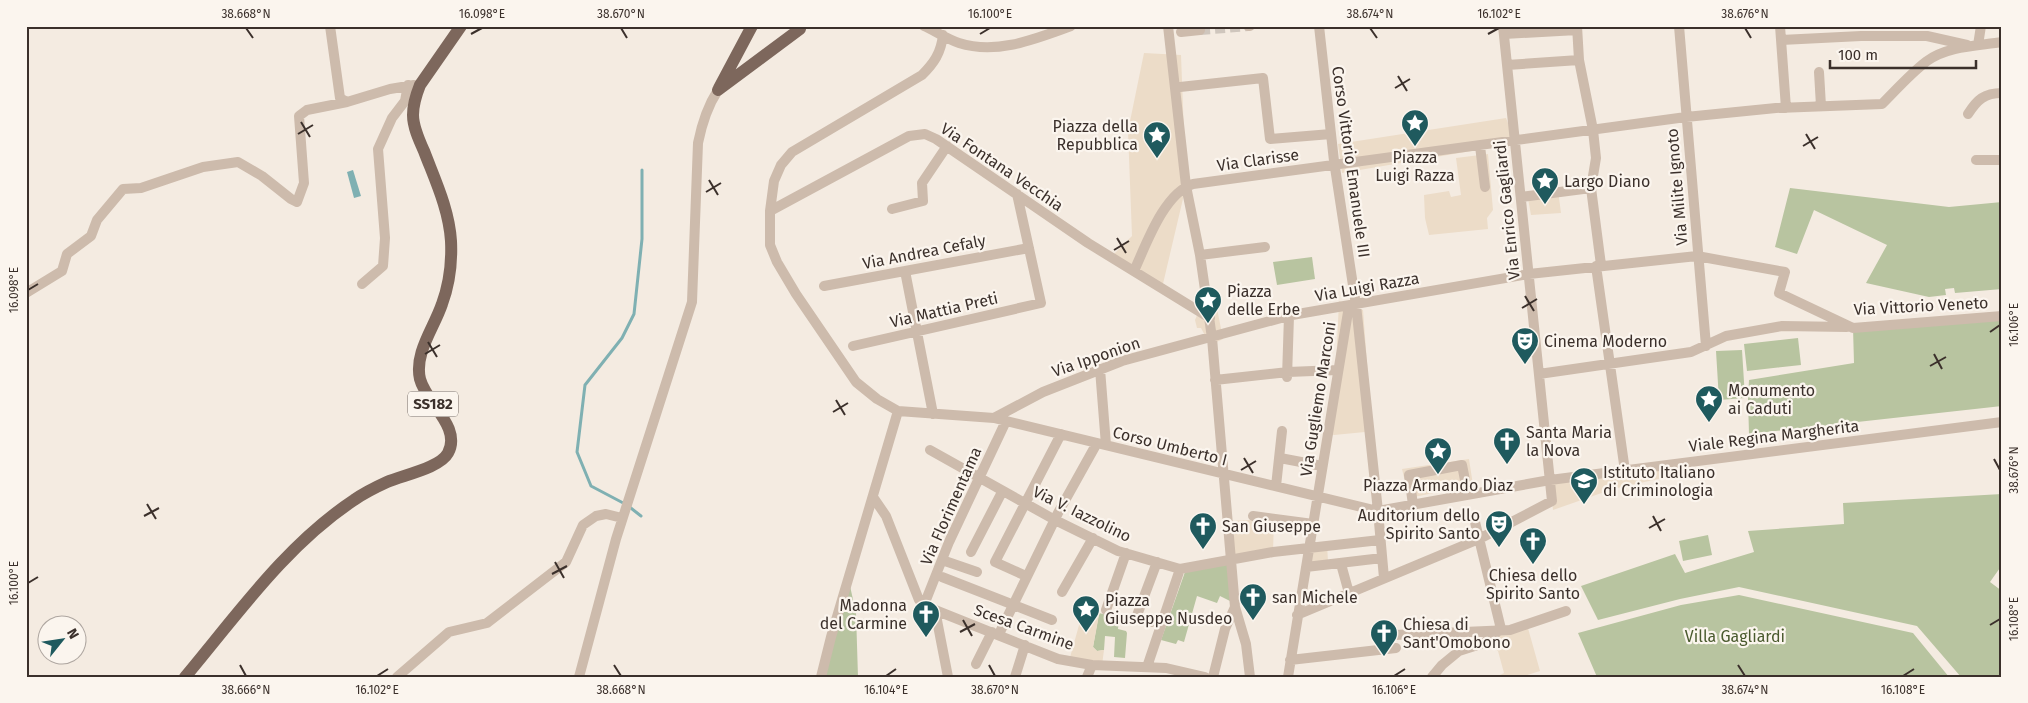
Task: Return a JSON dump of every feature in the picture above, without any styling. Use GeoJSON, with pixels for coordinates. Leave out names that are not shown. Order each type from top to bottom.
{"type":"FeatureCollection","features":[{"type":"Feature","properties":{"kind":"main road","name":"SS182"},"geometry":{"type":"LineString","coordinates":[[184,677],[298,544],[355,498],[388,482],[442,461],[450,449],[449,428],[426,394],[420,378],[419,362],[442,304],[448,280],[451,241],[445,206],[416,130],[413,115],[416,96],[414,85],[460,26]]}},
{"type":"Feature","properties":{"kind":"main road"},"geometry":{"type":"LineString","coordinates":[[718,90],[752,26]]}},
{"type":"Feature","properties":{"kind":"main road"},"geometry":{"type":"LineString","coordinates":[[788,26],[792,29],[803,28]]}},
{"type":"Feature","properties":{"kind":"main road"},"geometry":{"type":"LineString","coordinates":[[718,90],[803,28]]}},
{"type":"Feature","properties":{"kind":"street"},"geometry":{"type":"LineString","coordinates":[[330,26],[340,98],[347,102]]}},
{"type":"Feature","properties":{"kind":"street"},"geometry":{"type":"LineString","coordinates":[[924,26],[957,43],[987,48],[1035,39],[1071,26]]}},
{"type":"Feature","properties":{"kind":"street","name":"Corso Vittorio Emanuele III"},"geometry":{"type":"LineString","coordinates":[[1319,26],[1334,165],[1378,511],[1384,578]]}},
{"type":"Feature","properties":{"kind":"street","name":"Via Milite Ignoto"},"geometry":{"type":"LineString","coordinates":[[1679,26],[1706,346]]}},
{"type":"Feature","properties":{"kind":"street"},"geometry":{"type":"LineString","coordinates":[[1780,26],[1786,108]]}},
{"type":"Feature","properties":{"kind":"street"},"geometry":{"type":"LineString","coordinates":[[1974,46],[1981,26]]}},
{"type":"Feature","properties":{"kind":"street"},"geometry":{"type":"LineString","coordinates":[[1503,30],[1577,28],[1579,60],[1593,130],[1596,158],[1591,188],[1598,265],[1625,470]]}},
{"type":"Feature","properties":{"kind":"street"},"geometry":{"type":"LineString","coordinates":[[1200,30],[1169,30],[1186,186],[1210,318],[1235,607],[1246,644],[1250,677]]}},
{"type":"Feature","properties":{"kind":"street","name":"Via Enrico Gagliardi"},"geometry":{"type":"LineString","coordinates":[[1479,539],[1552,501],[1503,30]]}},
{"type":"Feature","properties":{"kind":"street"},"geometry":{"type":"LineString","coordinates":[[821,677],[831,637],[898,411],[877,399],[856,382],[796,294],[777,262],[770,245],[770,211],[774,181],[781,165],[792,152],[922,75],[936,61],[943,35]]}},
{"type":"Feature","properties":{"kind":"street"},"geometry":{"type":"LineString","coordinates":[[1781,40],[1861,36],[1927,36],[1974,46],[2002,42]]}},
{"type":"Feature","properties":{"kind":"street","name":"Via Clarisse"},"geometry":{"type":"LineString","coordinates":[[1186,186],[1686,117],[1786,108],[1882,104],[1927,61],[1942,53],[1974,46]]}},
{"type":"Feature","properties":{"kind":"street"},"geometry":{"type":"LineString","coordinates":[[1507,65],[1579,60]]}},
{"type":"Feature","properties":{"kind":"street"},"geometry":{"type":"LineString","coordinates":[[1819,72],[1821,106]]}},
{"type":"Feature","properties":{"kind":"street"},"geometry":{"type":"LineString","coordinates":[[1180,87],[1263,78],[1270,139],[1331,134]]}},
{"type":"Feature","properties":{"kind":"street"},"geometry":{"type":"LineString","coordinates":[[26,293],[62,271],[67,254],[91,236],[97,220],[123,189],[141,188],[204,167],[238,162],[262,176],[297,202],[304,183],[299,116],[307,110],[414,85]]}},
{"type":"Feature","properties":{"kind":"street"},"geometry":{"type":"LineString","coordinates":[[362,284],[383,266],[385,238],[378,149],[392,118],[414,85]]}},
{"type":"Feature","properties":{"kind":"street"},"geometry":{"type":"LineString","coordinates":[[579,677],[622,518],[692,302],[698,143],[703,119],[709,103],[718,90]]}},
{"type":"Feature","properties":{"kind":"street"},"geometry":{"type":"LineString","coordinates":[[1968,114],[1977,101],[1990,93],[2002,93]]}},
{"type":"Feature","properties":{"kind":"street","name":"Via Fontana Vecchia"},"geometry":{"type":"LineString","coordinates":[[770,211],[909,136],[924,134],[947,146],[1088,243],[1210,318]]}},
{"type":"Feature","properties":{"kind":"street"},"geometry":{"type":"LineString","coordinates":[[892,209],[923,201],[922,182],[947,146]]}},
{"type":"Feature","properties":{"kind":"street"},"geometry":{"type":"LineString","coordinates":[[1480,146],[1485,187]]}},
{"type":"Feature","properties":{"kind":"street"},"geometry":{"type":"LineString","coordinates":[[1976,160],[2002,160]]}},
{"type":"Feature","properties":{"kind":"street"},"geometry":{"type":"LineString","coordinates":[[1134,271],[1154,228],[1171,200],[1186,186]]}},
{"type":"Feature","properties":{"kind":"street"},"geometry":{"type":"LineString","coordinates":[[1521,196],[1591,188]]}},
{"type":"Feature","properties":{"kind":"street"},"geometry":{"type":"LineString","coordinates":[[1017,194],[1029,248]]}},
{"type":"Feature","properties":{"kind":"street"},"geometry":{"type":"LineString","coordinates":[[1200,255],[1265,247]]}},
{"type":"Feature","properties":{"kind":"street","name":"Via Andrea Cefaly"},"geometry":{"type":"LineString","coordinates":[[824,286],[1029,248]]}},
{"type":"Feature","properties":{"kind":"street","name":"Via Mattia Preti"},"geometry":{"type":"LineString","coordinates":[[853,346],[1041,303],[1029,248]]}},
{"type":"Feature","properties":{"kind":"street","name":"Via Luigi Razza"},"geometry":{"type":"LineString","coordinates":[[1212,338],[1289,316],[1529,274],[1598,265],[1698,256]]}},
{"type":"Feature","properties":{"kind":"street","name":"Via Vittorio Veneto"},"geometry":{"type":"LineString","coordinates":[[1698,256],[1785,272],[1779,293],[1853,328],[2002,316]]}},
{"type":"Feature","properties":{"kind":"street"},"geometry":{"type":"LineString","coordinates":[[905,271],[933,414]]}},
{"type":"Feature","properties":{"kind":"street","name":"Via Gugliemo Marconi"},"geometry":{"type":"LineString","coordinates":[[1288,677],[1338,370],[1352,306]]}},
{"type":"Feature","properties":{"kind":"street"},"geometry":{"type":"LineString","coordinates":[[1287,375],[1289,316]]}},
{"type":"Feature","properties":{"kind":"street"},"geometry":{"type":"LineString","coordinates":[[1539,374],[1691,352],[1726,336],[1782,326],[1853,328]]}},
{"type":"Feature","properties":{"kind":"street","name":"Via Ipponion"},"geometry":{"type":"LineString","coordinates":[[994,418],[1042,392],[1100,369],[1122,361],[1212,338]]}},
{"type":"Feature","properties":{"kind":"street"},"geometry":{"type":"LineString","coordinates":[[976,664],[1013,604],[1054,520],[1102,444],[1100,369]]}},
{"type":"Feature","properties":{"kind":"street"},"geometry":{"type":"LineString","coordinates":[[1215,380],[1338,370]]}},
{"type":"Feature","properties":{"kind":"street","name":"Corso Umberto I"},"geometry":{"type":"LineString","coordinates":[[898,411],[994,418],[1378,511],[1550,480]]}},
{"type":"Feature","properties":{"kind":"street","name":"Via Florimentama"},"geometry":{"type":"LineString","coordinates":[[924,604],[948,542],[1006,421]]}},
{"type":"Feature","properties":{"kind":"street","name":"Viale Regina Margherita"},"geometry":{"type":"LineString","coordinates":[[1550,480],[2002,422]]}},
{"type":"Feature","properties":{"kind":"street"},"geometry":{"type":"LineString","coordinates":[[1276,486],[1282,430]]}},
{"type":"Feature","properties":{"kind":"street"},"geometry":{"type":"LineString","coordinates":[[1026,576],[995,562],[1061,434]]}},
{"type":"Feature","properties":{"kind":"street","name":"Via V. Iazzolino"},"geometry":{"type":"LineString","coordinates":[[930,450],[1054,520],[1126,553],[1180,569],[1231,559],[1380,540]]}},
{"type":"Feature","properties":{"kind":"street"},"geometry":{"type":"LineString","coordinates":[[1280,458],[1322,466]]}},
{"type":"Feature","properties":{"kind":"street"},"geometry":{"type":"LineString","coordinates":[[1413,505],[1409,476],[1462,465],[1468,495]]}},
{"type":"Feature","properties":{"kind":"street"},"geometry":{"type":"LineString","coordinates":[[971,552],[1002,492]]}},
{"type":"Feature","properties":{"kind":"street"},"geometry":{"type":"LineString","coordinates":[[873,497],[886,516],[919,600],[924,604]]}},
{"type":"Feature","properties":{"kind":"street"},"geometry":{"type":"LineString","coordinates":[[397,677],[449,632],[487,623],[566,562],[583,525],[596,516],[606,514],[622,518]]}},
{"type":"Feature","properties":{"kind":"street"},"geometry":{"type":"LineString","coordinates":[[1253,516],[1312,524]]}},
{"type":"Feature","properties":{"kind":"street"},"geometry":{"type":"LineString","coordinates":[[1475,522],[1501,629]]}},
{"type":"Feature","properties":{"kind":"street"},"geometry":{"type":"LineString","coordinates":[[1062,592],[1093,538]]}},
{"type":"Feature","properties":{"kind":"street"},"geometry":{"type":"LineString","coordinates":[[1297,615],[1479,539]]}},
{"type":"Feature","properties":{"kind":"street"},"geometry":{"type":"LineString","coordinates":[[1106,610],[1126,553]]}},
{"type":"Feature","properties":{"kind":"street"},"geometry":{"type":"LineString","coordinates":[[1306,566],[1341,564],[1382,558]]}},
{"type":"Feature","properties":{"kind":"street"},"geometry":{"type":"LineString","coordinates":[[942,560],[977,572]]}},
{"type":"Feature","properties":{"kind":"street"},"geometry":{"type":"LineString","coordinates":[[1152,622],[1136,618],[1157,562]]}},
{"type":"Feature","properties":{"kind":"street"},"geometry":{"type":"LineString","coordinates":[[1341,564],[1349,593]]}},
{"type":"Feature","properties":{"kind":"street"},"geometry":{"type":"LineString","coordinates":[[1147,667],[1180,569]]}},
{"type":"Feature","properties":{"kind":"street"},"geometry":{"type":"LineString","coordinates":[[942,577],[1052,620]]}},
{"type":"Feature","properties":{"kind":"street","name":"Scesa Carmine"},"geometry":{"type":"LineString","coordinates":[[924,604],[1058,659],[1092,665],[1166,668],[1205,676]]}},
{"type":"Feature","properties":{"kind":"street"},"geometry":{"type":"LineString","coordinates":[[1205,676],[1235,607]]}},
{"type":"Feature","properties":{"kind":"street"},"geometry":{"type":"LineString","coordinates":[[935,610],[948,677]]}},
{"type":"Feature","properties":{"kind":"street"},"geometry":{"type":"LineString","coordinates":[[1394,635],[1510,630],[1566,611]]}},
{"type":"Feature","properties":{"kind":"street"},"geometry":{"type":"LineString","coordinates":[[1432,677],[1442,665],[1459,651],[1484,643],[1501,629]]}},
{"type":"Feature","properties":{"kind":"street"},"geometry":{"type":"LineString","coordinates":[[1015,677],[1025,645]]}},
{"type":"Feature","properties":{"kind":"street"},"geometry":{"type":"LineString","coordinates":[[1290,660],[1396,648]]}},
{"type":"Feature","properties":{"kind":"street"},"geometry":{"type":"LineString","coordinates":[[1087,677],[1092,665]]}},
{"type":"Feature","properties":{"kind":"green space"},"geometry":{"type":"Polygon","coordinates":[[[1790,188],[1949,207],[2002,202],[2002,289],[1955,293],[1954,288],[1945,289],[1946,295],[1929,297],[1866,283],[1887,245],[1814,210],[1797,254],[1775,247],[1790,188]]]}},
{"type":"Feature","properties":{"kind":"green space"},"geometry":{"type":"Polygon","coordinates":[[[1312,257],[1315,279],[1277,285],[1273,262],[1312,257]]]}},
{"type":"Feature","properties":{"kind":"green space"},"geometry":{"type":"Polygon","coordinates":[[[2002,316],[2002,406],[1749,434],[1749,380],[1854,363],[1853,328],[2002,316]]]}},
{"type":"Feature","properties":{"kind":"green space"},"geometry":{"type":"Polygon","coordinates":[[[1798,338],[1801,365],[1747,371],[1744,344],[1798,338]]]}},
{"type":"Feature","properties":{"kind":"green space"},"geometry":{"type":"Polygon","coordinates":[[[1742,350],[1745,398],[1719,400],[1716,351],[1742,350]]]}},
{"type":"Feature","properties":{"kind":"green space"},"geometry":{"type":"Polygon","coordinates":[[[2002,494],[2002,565],[1990,582],[2002,591],[2002,677],[1961,677],[1917,626],[1739,587],[1680,599],[1598,620],[1581,586],[1675,554],[1685,573],[1754,552],[1748,531],[1844,524],[1843,503],[2002,494]]]}},
{"type":"Feature","properties":{"kind":"green space"},"geometry":{"type":"Polygon","coordinates":[[[1708,535],[1712,555],[1683,561],[1679,541],[1708,535]]]}},
{"type":"Feature","properties":{"kind":"green space"},"geometry":{"type":"Polygon","coordinates":[[[1228,563],[1232,602],[1220,596],[1217,603],[1197,596],[1184,642],[1178,640],[1176,644],[1161,640],[1185,572],[1228,563]]]}},
{"type":"Feature","properties":{"kind":"green space"},"geometry":{"type":"Polygon","coordinates":[[[848,577],[856,613],[858,677],[821,677],[848,577]]]}},
{"type":"Feature","properties":{"kind":"green space","name":"Villa Gagliardi"},"geometry":{"type":"Polygon","coordinates":[[[1739,595],[1913,633],[1949,677],[1597,677],[1578,633],[1681,605],[1739,595]]]}},
{"type":"Feature","properties":{"kind":"green space"},"geometry":{"type":"Polygon","coordinates":[[[1099,613],[1119,618],[1118,629],[1127,633],[1125,658],[1114,657],[1115,637],[1105,636],[1104,650],[1097,651],[1093,647],[1099,613]]]}},
{"type":"Feature","properties":{"kind":"shaded area","name":"Piazza della Repubblica"},"geometry":{"type":"Polygon","coordinates":[[[1144,53],[1181,55],[1186,186],[1162,288],[1111,257],[1132,236],[1128,131],[1144,53]]]}},
{"type":"Feature","properties":{"kind":"shaded area","name":"Piazza Luigi Razza"},"geometry":{"type":"Polygon","coordinates":[[[1506,118],[1515,141],[1477,150],[1342,173],[1338,144],[1506,118]]]}},
{"type":"Feature","properties":{"kind":"shaded area"},"geometry":{"type":"Polygon","coordinates":[[[1488,154],[1493,210],[1487,218],[1488,229],[1429,235],[1425,218],[1424,195],[1449,191],[1451,197],[1461,195],[1456,158],[1488,154]]]}},
{"type":"Feature","properties":{"kind":"shaded area","name":"Largo Diano"},"geometry":{"type":"Polygon","coordinates":[[[1558,190],[1561,213],[1531,215],[1527,193],[1558,190]]]}},
{"type":"Feature","properties":{"kind":"shaded area","name":"Piazza delle Erbe"},"geometry":{"type":"Polygon","coordinates":[[[1204,299],[1216,303],[1223,339],[1210,345],[1201,328],[1197,328],[1195,320],[1204,299]]]}},
{"type":"Feature","properties":{"kind":"shaded area"},"geometry":{"type":"Polygon","coordinates":[[[1339,301],[1363,310],[1372,428],[1365,432],[1334,435],[1324,432],[1336,366],[1339,301]]]}},
{"type":"Feature","properties":{"kind":"shaded area","name":"Piazza Armando Diaz"},"geometry":{"type":"Polygon","coordinates":[[[1469,459],[1473,485],[1409,498],[1402,469],[1469,459]]]}},
{"type":"Feature","properties":{"kind":"shaded area"},"geometry":{"type":"Polygon","coordinates":[[[1678,460],[1685,473],[1613,489],[1553,510],[1550,480],[1678,460]]]}},
{"type":"Feature","properties":{"kind":"shaded area"},"geometry":{"type":"Polygon","coordinates":[[[1274,519],[1273,552],[1231,559],[1228,521],[1274,519]]]}},
{"type":"Feature","properties":{"kind":"shaded area"},"geometry":{"type":"Polygon","coordinates":[[[1327,543],[1328,562],[1309,569],[1304,555],[1327,543]]]}},
{"type":"Feature","properties":{"kind":"shaded area","name":"Piazza Giuseppe Nusdeo"},"geometry":{"type":"Polygon","coordinates":[[[1083,602],[1100,610],[1093,647],[1097,651],[1104,650],[1102,665],[1069,661],[1081,618],[1078,615],[1083,602]]]}},
{"type":"Feature","properties":{"kind":"shaded area"},"geometry":{"type":"Polygon","coordinates":[[[1526,621],[1540,671],[1521,677],[1501,677],[1500,675],[1504,673],[1498,651],[1484,640],[1483,633],[1498,623],[1506,626],[1526,621]]]}},
{"type":"Feature","properties":{"kind":"water"},"geometry":{"type":"Polygon","coordinates":[[[353,170],[361,196],[354,198],[347,172],[353,170]]]}},
{"type":"Feature","properties":{"kind":"waterway"},"geometry":{"type":"LineString","coordinates":[[641,516],[627,505],[591,486],[577,452],[585,385],[622,338],[634,314],[642,239],[642,170]]}},
{"type":"Feature","properties":{"kind":"tunnel"},"geometry":{"type":"LineString","coordinates":[[1200,30],[1248,26]]}},
{"type":"Feature","properties":{"kind":"place","name":"Piazza Luigi Razza"},"geometry":{"type":"Point","coordinates":[1415,147]}},
{"type":"Feature","properties":{"kind":"place","name":"Piazza della Repubblica"},"geometry":{"type":"Point","coordinates":[1157,159]}},
{"type":"Feature","properties":{"kind":"place","name":"Largo Diano"},"geometry":{"type":"Point","coordinates":[1545,205]}},
{"type":"Feature","properties":{"kind":"place","name":"Piazza delle Erbe"},"geometry":{"type":"Point","coordinates":[1208,324]}},
{"type":"Feature","properties":{"kind":"place","name":"Cinema Moderno"},"geometry":{"type":"Point","coordinates":[1525,365]}},
{"type":"Feature","properties":{"kind":"place","name":"Monumento ai Caduti"},"geometry":{"type":"Point","coordinates":[1709,423]}},
{"type":"Feature","properties":{"kind":"place","name":"Santa Maria la Nova"},"geometry":{"type":"Point","coordinates":[1507,465]}},
{"type":"Feature","properties":{"kind":"place","name":"Piazza Armando Diaz"},"geometry":{"type":"Point","coordinates":[1438,475]}},
{"type":"Feature","properties":{"kind":"place","name":"Istituto Italiano di Criminologia"},"geometry":{"type":"Point","coordinates":[1584,505]}},
{"type":"Feature","properties":{"kind":"place","name":"Auditorium dello Spirito Santo"},"geometry":{"type":"Point","coordinates":[1499,548]}},
{"type":"Feature","properties":{"kind":"place","name":"San Giuseppe"},"geometry":{"type":"Point","coordinates":[1203,550]}},
{"type":"Feature","properties":{"kind":"place","name":"Chiesa dello Spirito Santo"},"geometry":{"type":"Point","coordinates":[1533,565]}},
{"type":"Feature","properties":{"kind":"place","name":"san Michele"},"geometry":{"type":"Point","coordinates":[1253,621]}},
{"type":"Feature","properties":{"kind":"place","name":"Piazza Giuseppe Nusdeo"},"geometry":{"type":"Point","coordinates":[1086,633]}},
{"type":"Feature","properties":{"kind":"place","name":"Madonna del Carmine"},"geometry":{"type":"Point","coordinates":[926,638]}},
{"type":"Feature","properties":{"kind":"place","name":"Chiesa di Sant'Omobono"},"geometry":{"type":"Point","coordinates":[1384,657]}}]}
